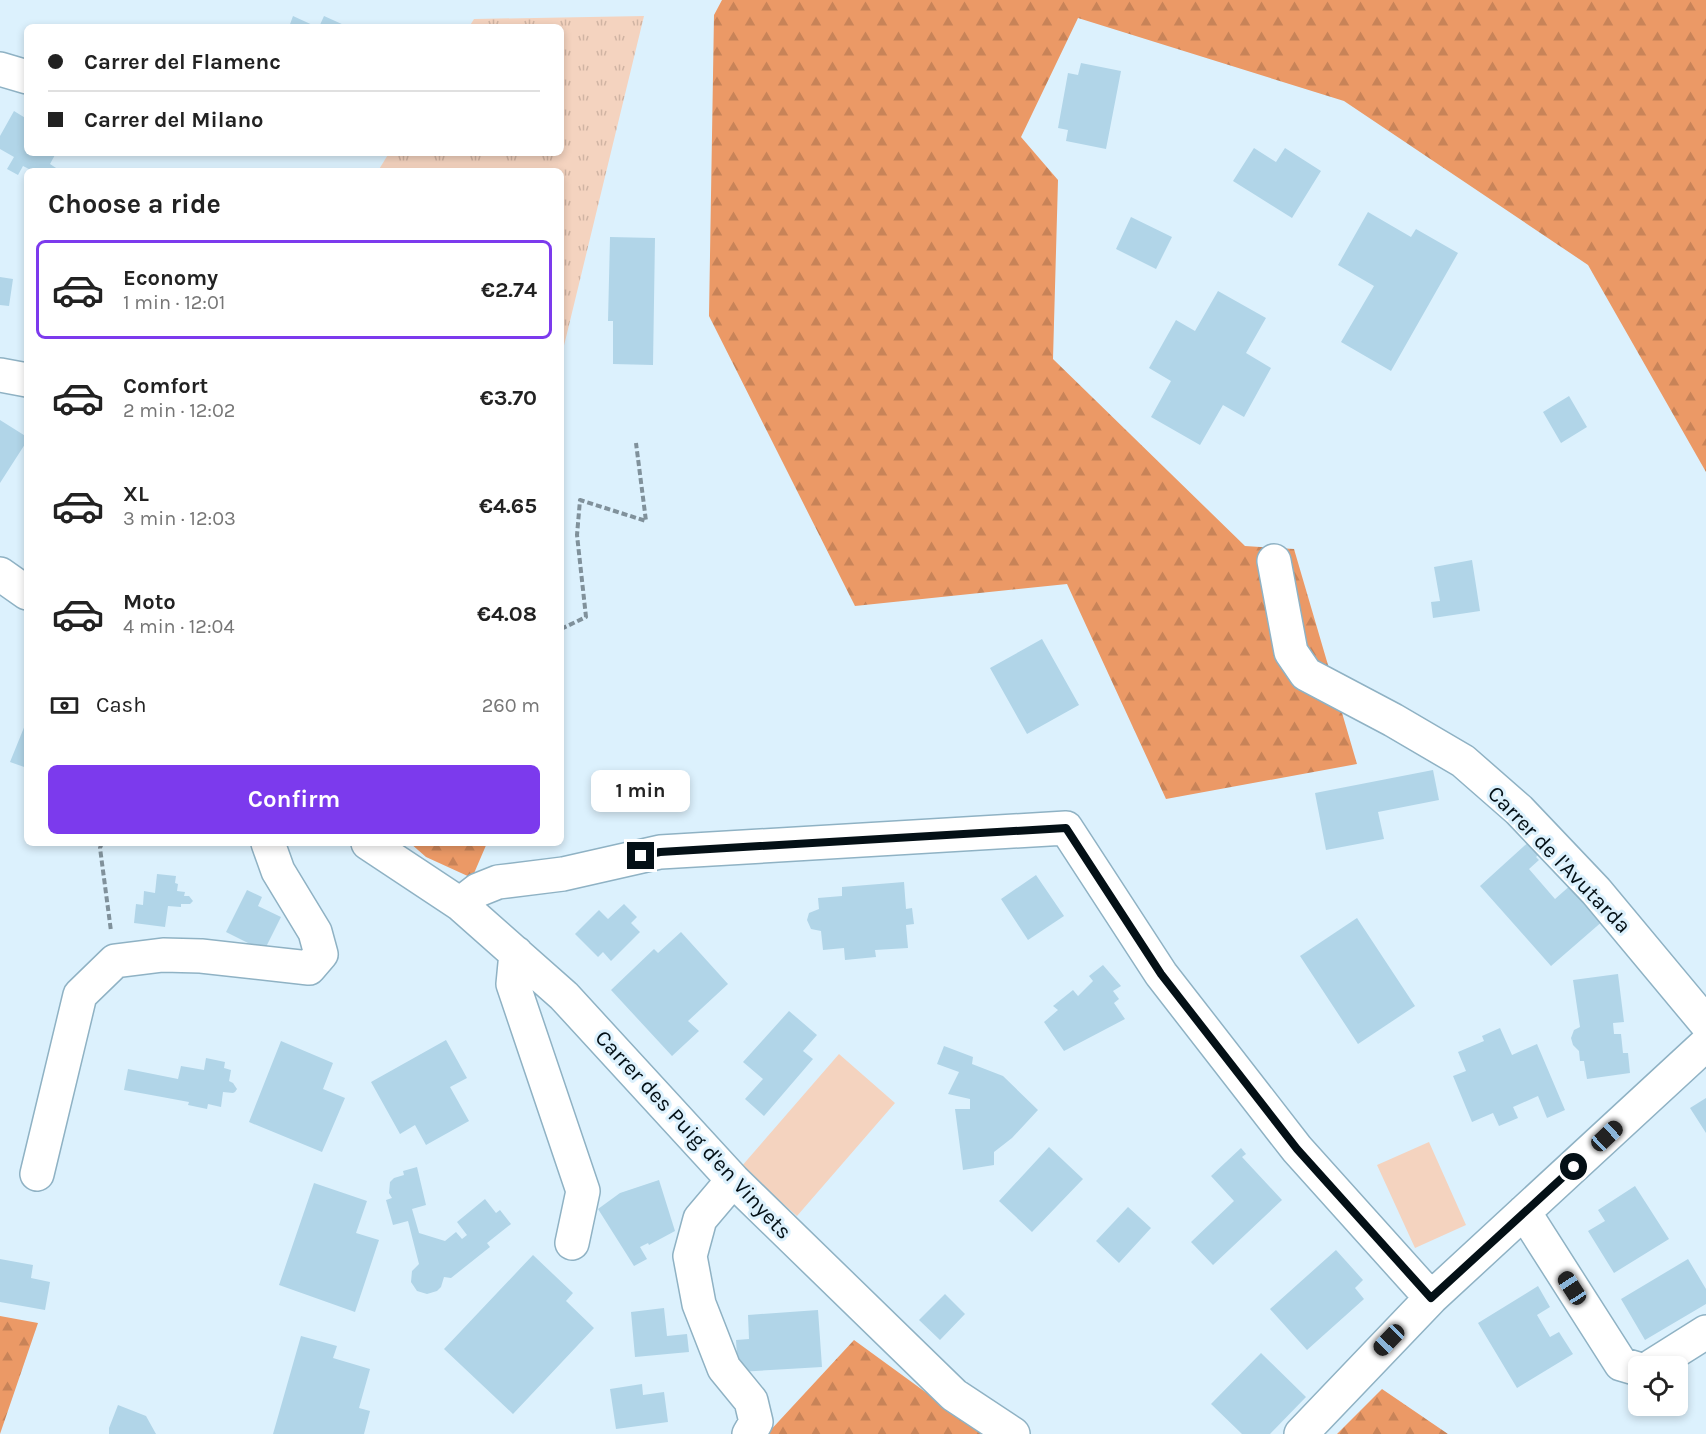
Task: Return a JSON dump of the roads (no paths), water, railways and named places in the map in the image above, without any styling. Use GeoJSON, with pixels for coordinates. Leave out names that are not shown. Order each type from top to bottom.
{"type":"FeatureCollection","features":[{"type":"Feature","properties":{"kind":"street"},"geometry":{"type":"LineString","coordinates":[[0,69],[24,76]]}},
{"type":"Feature","properties":{"kind":"street"},"geometry":{"type":"LineString","coordinates":[[0,375],[24,379]]}},
{"type":"Feature","properties":{"kind":"street","name":"Carrer de l'Avutarda"},"geometry":{"type":"LineString","coordinates":[[1274,561],[1291,652],[1306,674],[1393,720],[1463,761],[1519,810],[1596,891],[1706,1023]]}},
{"type":"Feature","properties":{"kind":"street"},"geometry":{"type":"LineString","coordinates":[[0,574],[24,591]]}},
{"type":"Feature","properties":{"kind":"street"},"geometry":{"type":"LineString","coordinates":[[460,904],[478,890],[498,882],[563,874],[660,852],[1066,828],[1161,974],[1297,1149],[1431,1298]]}},
{"type":"Feature","properties":{"kind":"street"},"geometry":{"type":"LineString","coordinates":[[37,1174],[80,995],[115,961],[163,955],[201,956],[309,968],[321,954],[315,932],[279,871],[269,846]]}},
{"type":"Feature","properties":{"kind":"street","name":"Carrer des Puig d'en Vinyets"},"geometry":{"type":"LineString","coordinates":[[373,846],[460,904],[564,996],[733,1180],[954,1395],[1013,1434]]}},
{"type":"Feature","properties":{"kind":"street"},"geometry":{"type":"LineString","coordinates":[[516,953],[513,984],[584,1191],[573,1243]]}},
{"type":"Feature","properties":{"kind":"street"},"geometry":{"type":"LineString","coordinates":[[1301,1434],[1431,1298],[1706,1044]]}},
{"type":"Feature","properties":{"kind":"street"},"geometry":{"type":"LineString","coordinates":[[733,1180],[700,1219],[690,1256],[699,1304],[724,1368],[751,1401],[756,1422],[749,1434]]}},
{"type":"Feature","properties":{"kind":"street"},"geometry":{"type":"LineString","coordinates":[[1524,1212],[1621,1364],[1628,1366]]}},
{"type":"Feature","properties":{"kind":"street"},"geometry":{"type":"LineString","coordinates":[[1668,1356],[1706,1332]]}}]}
